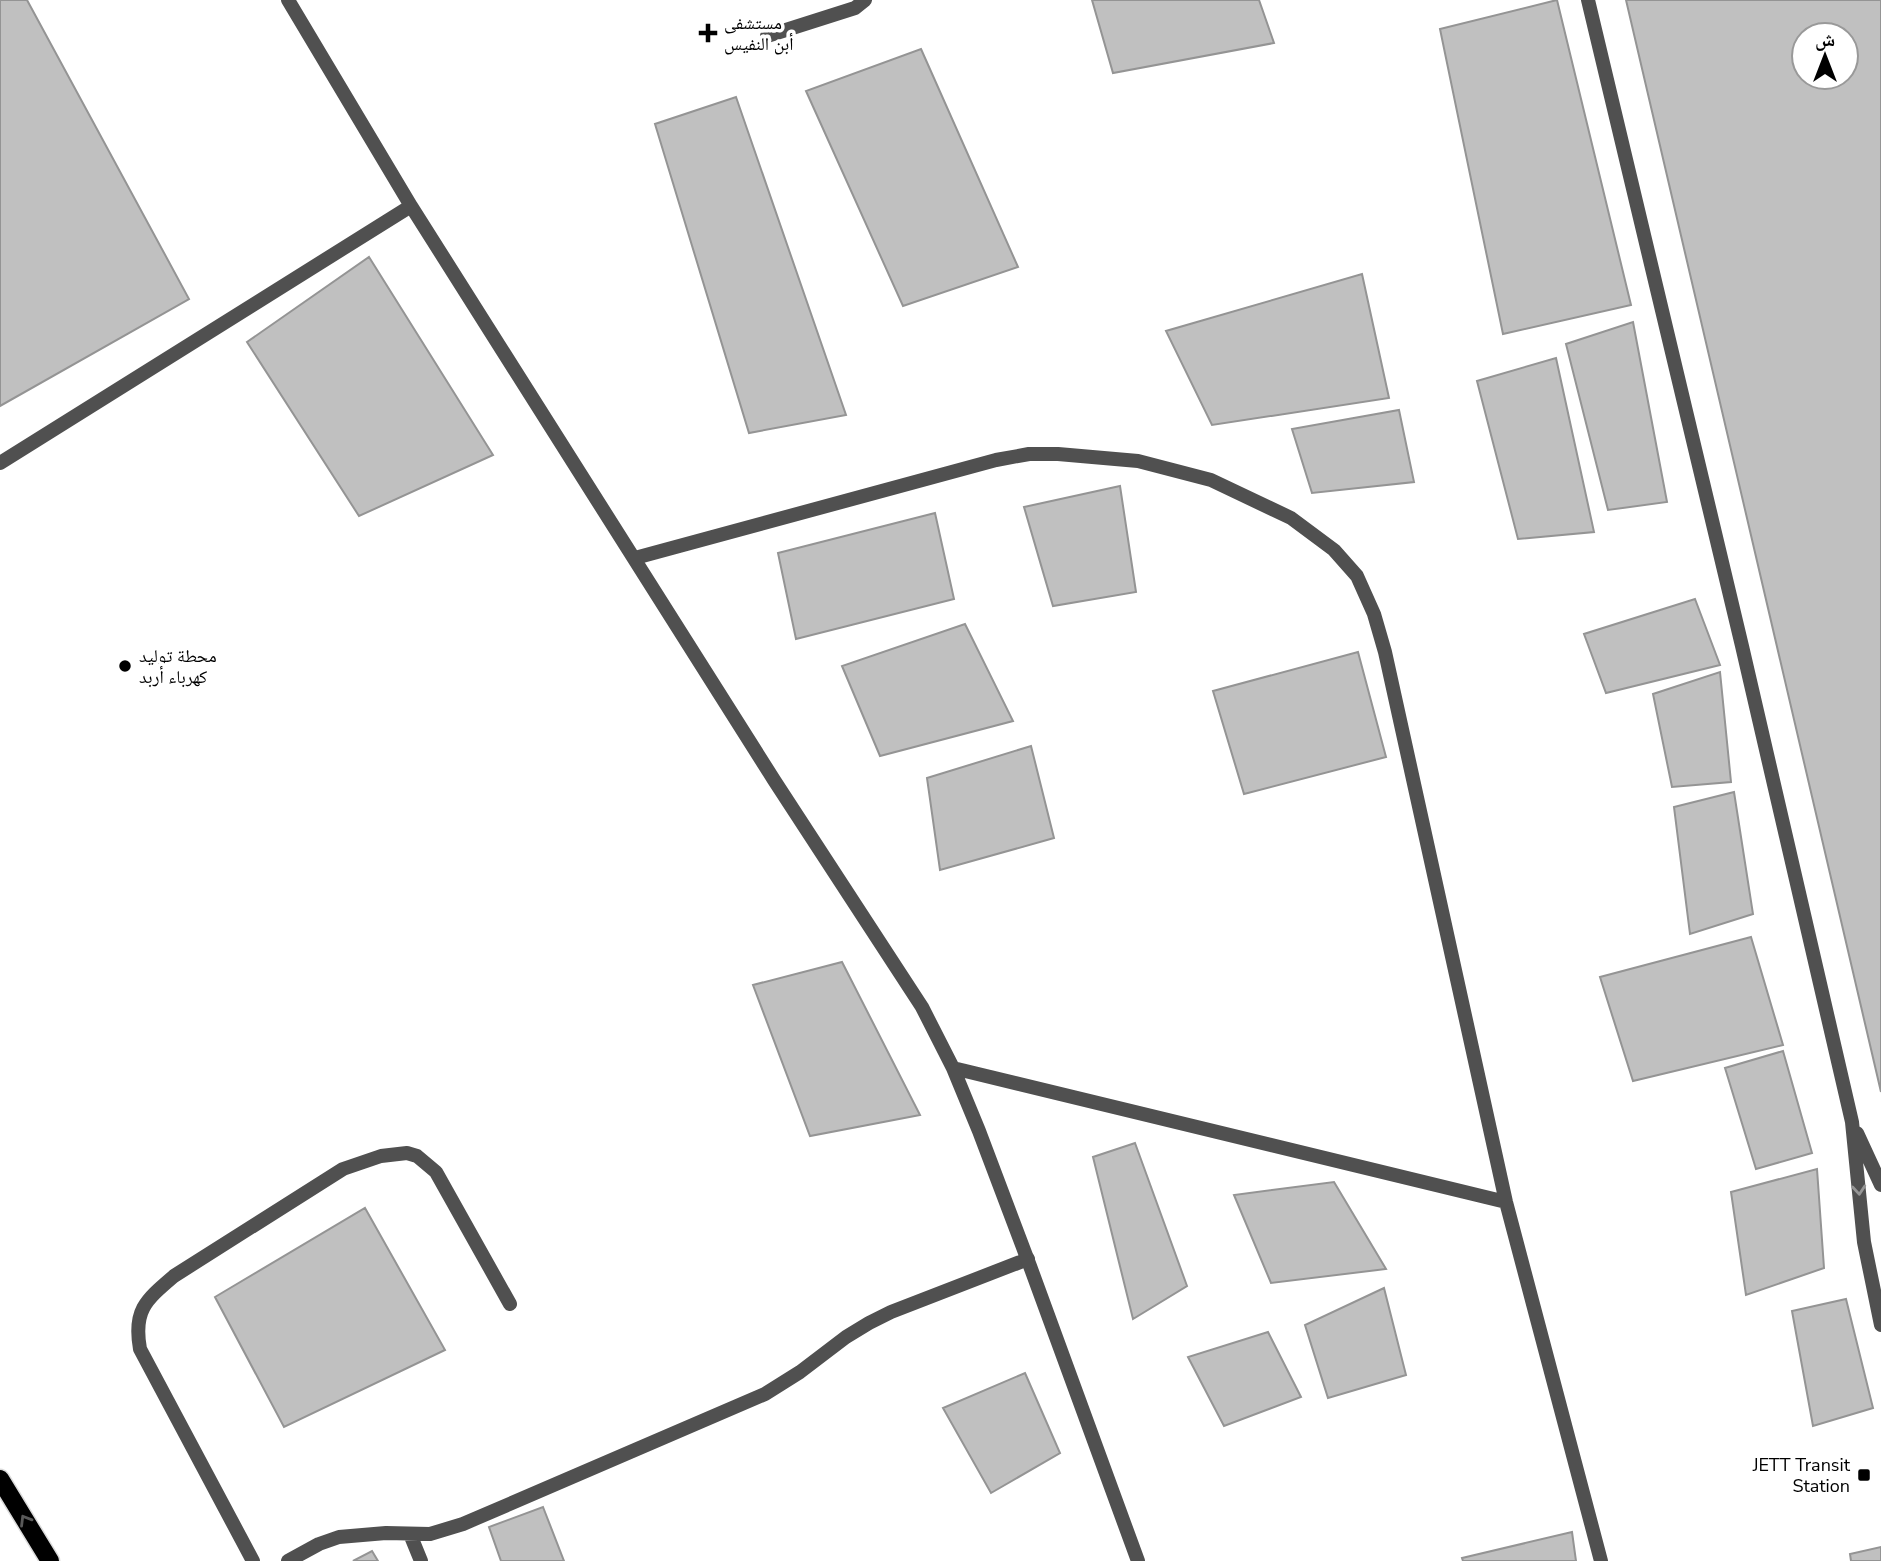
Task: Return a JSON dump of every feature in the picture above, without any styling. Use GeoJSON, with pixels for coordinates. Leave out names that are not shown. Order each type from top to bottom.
{"type":"FeatureCollection","features":[{"type":"Feature","properties":{"kind":"main road"},"geometry":{"type":"LineString","coordinates":[[0,1479],[50,1561]]}},
{"type":"Feature","properties":{"kind":"street"},"geometry":{"type":"LineString","coordinates":[[288,0],[411,206],[774,780],[922,1007],[953,1068],[979,1131],[1138,1561]]}},
{"type":"Feature","properties":{"kind":"street"},"geometry":{"type":"LineString","coordinates":[[766,36],[855,8],[865,0]]}},
{"type":"Feature","properties":{"kind":"street"},"geometry":{"type":"LineString","coordinates":[[1588,0],[1852,1122],[1864,1242],[1881,1325]]}},
{"type":"Feature","properties":{"kind":"street"},"geometry":{"type":"LineString","coordinates":[[0,463],[411,206]]}},
{"type":"Feature","properties":{"kind":"street"},"geometry":{"type":"LineString","coordinates":[[635,558],[1028,454],[1138,461],[1211,480],[1291,518],[1334,550],[1357,576],[1374,614],[1385,652],[1506,1202],[1601,1561]]}},
{"type":"Feature","properties":{"kind":"street"},"geometry":{"type":"LineString","coordinates":[[953,1068],[1506,1202]]}},
{"type":"Feature","properties":{"kind":"street"},"geometry":{"type":"LineString","coordinates":[[1852,1122],[1881,1185]]}},
{"type":"Feature","properties":{"kind":"street"},"geometry":{"type":"LineString","coordinates":[[253,1561],[141,1349],[137,1330],[141,1310],[153,1294],[174,1276],[343,1169],[381,1156],[407,1153],[417,1156],[436,1172],[510,1304]]}},
{"type":"Feature","properties":{"kind":"street"},"geometry":{"type":"LineString","coordinates":[[288,1561],[339,1537],[360,1534],[430,1534],[463,1524],[765,1394],[869,1323],[1028,1259]]}},
{"type":"Feature","properties":{"kind":"street"},"geometry":{"type":"LineString","coordinates":[[410,1534],[421,1561]]}},
{"type":"Feature","properties":{"kind":"building"},"geometry":{"type":"Polygon","coordinates":[[[0,0],[27,0],[189,299],[0,406],[0,0]]]}},
{"type":"Feature","properties":{"kind":"building"},"geometry":{"type":"Polygon","coordinates":[[[1092,0],[1259,0],[1274,43],[1113,73],[1092,0]]]}},
{"type":"Feature","properties":{"kind":"building"},"geometry":{"type":"Polygon","coordinates":[[[1557,0],[1631,305],[1503,334],[1440,29],[1557,0]]]}},
{"type":"Feature","properties":{"kind":"building"},"geometry":{"type":"Polygon","coordinates":[[[1626,0],[1881,0],[1881,1092],[1626,0]]]}},
{"type":"Feature","properties":{"kind":"building"},"geometry":{"type":"Polygon","coordinates":[[[921,49],[1018,267],[903,306],[806,91],[921,49]]]}},
{"type":"Feature","properties":{"kind":"building"},"geometry":{"type":"Polygon","coordinates":[[[736,97],[846,415],[749,433],[655,124],[736,97]]]}},
{"type":"Feature","properties":{"kind":"building"},"geometry":{"type":"Polygon","coordinates":[[[369,257],[493,455],[359,516],[247,342],[369,257]]]}},
{"type":"Feature","properties":{"kind":"building"},"geometry":{"type":"Polygon","coordinates":[[[1362,274],[1389,398],[1212,425],[1166,331],[1362,274]]]}},
{"type":"Feature","properties":{"kind":"building"},"geometry":{"type":"Polygon","coordinates":[[[1633,322],[1667,502],[1608,510],[1566,344],[1633,322]]]}},
{"type":"Feature","properties":{"kind":"building"},"geometry":{"type":"Polygon","coordinates":[[[1556,358],[1594,532],[1518,539],[1477,381],[1556,358]]]}},
{"type":"Feature","properties":{"kind":"building"},"geometry":{"type":"Polygon","coordinates":[[[1399,410],[1414,482],[1312,493],[1292,429],[1399,410]]]}},
{"type":"Feature","properties":{"kind":"building"},"geometry":{"type":"Polygon","coordinates":[[[1120,486],[1136,592],[1053,606],[1024,507],[1120,486]]]}},
{"type":"Feature","properties":{"kind":"building"},"geometry":{"type":"Polygon","coordinates":[[[935,513],[954,599],[796,639],[778,553],[935,513]]]}},
{"type":"Feature","properties":{"kind":"building"},"geometry":{"type":"Polygon","coordinates":[[[1695,599],[1720,665],[1606,693],[1584,634],[1695,599]]]}},
{"type":"Feature","properties":{"kind":"building"},"geometry":{"type":"Polygon","coordinates":[[[965,624],[1013,721],[880,756],[842,666],[965,624]]]}},
{"type":"Feature","properties":{"kind":"building"},"geometry":{"type":"Polygon","coordinates":[[[1358,652],[1386,757],[1244,794],[1213,691],[1358,652]]]}},
{"type":"Feature","properties":{"kind":"building"},"geometry":{"type":"Polygon","coordinates":[[[1720,672],[1731,782],[1672,787],[1653,694],[1720,672]]]}},
{"type":"Feature","properties":{"kind":"building"},"geometry":{"type":"Polygon","coordinates":[[[1031,746],[1054,838],[940,870],[927,778],[1031,746]]]}},
{"type":"Feature","properties":{"kind":"building"},"geometry":{"type":"Polygon","coordinates":[[[1734,792],[1753,914],[1690,934],[1674,807],[1734,792]]]}},
{"type":"Feature","properties":{"kind":"building"},"geometry":{"type":"Polygon","coordinates":[[[1751,937],[1783,1045],[1633,1081],[1600,977],[1751,937]]]}},
{"type":"Feature","properties":{"kind":"building"},"geometry":{"type":"Polygon","coordinates":[[[842,962],[920,1115],[810,1136],[753,985],[842,962]]]}},
{"type":"Feature","properties":{"kind":"building"},"geometry":{"type":"Polygon","coordinates":[[[1783,1051],[1812,1153],[1756,1169],[1725,1068],[1783,1051]]]}},
{"type":"Feature","properties":{"kind":"building"},"geometry":{"type":"Polygon","coordinates":[[[1135,1143],[1187,1286],[1133,1319],[1093,1157],[1135,1143]]]}},
{"type":"Feature","properties":{"kind":"building"},"geometry":{"type":"Polygon","coordinates":[[[1817,1169],[1824,1268],[1746,1295],[1731,1192],[1817,1169]]]}},
{"type":"Feature","properties":{"kind":"building"},"geometry":{"type":"Polygon","coordinates":[[[1334,1182],[1386,1269],[1271,1283],[1234,1195],[1334,1182]]]}},
{"type":"Feature","properties":{"kind":"building"},"geometry":{"type":"Polygon","coordinates":[[[365,1208],[445,1350],[284,1427],[215,1297],[365,1208]]]}},
{"type":"Feature","properties":{"kind":"building"},"geometry":{"type":"Polygon","coordinates":[[[1384,1288],[1406,1375],[1328,1398],[1305,1325],[1384,1288]]]}},
{"type":"Feature","properties":{"kind":"building"},"geometry":{"type":"Polygon","coordinates":[[[1846,1299],[1873,1408],[1813,1426],[1792,1311],[1846,1299]]]}},
{"type":"Feature","properties":{"kind":"building"},"geometry":{"type":"Polygon","coordinates":[[[1268,1332],[1301,1397],[1224,1426],[1188,1357],[1268,1332]]]}},
{"type":"Feature","properties":{"kind":"building"},"geometry":{"type":"Polygon","coordinates":[[[1025,1373],[1060,1453],[991,1493],[943,1408],[1025,1373]]]}},
{"type":"Feature","properties":{"kind":"building"},"geometry":{"type":"Polygon","coordinates":[[[543,1507],[564,1561],[501,1561],[489,1527],[543,1507]]]}},
{"type":"Feature","properties":{"kind":"building"},"geometry":{"type":"Polygon","coordinates":[[[1572,1532],[1576,1561],[1463,1561],[1462,1558],[1572,1532]]]}},
{"type":"Feature","properties":{"kind":"building"},"geometry":{"type":"Polygon","coordinates":[[[1881,1547],[1881,1561],[1851,1561],[1850,1554],[1881,1547]]]}},
{"type":"Feature","properties":{"kind":"building"},"geometry":{"type":"Polygon","coordinates":[[[372,1551],[378,1561],[353,1561],[372,1551]]]}},
{"type":"Feature","properties":{"kind":"place","name":"مستشفى أبن النفيس"},"geometry":{"type":"Point","coordinates":[708,33]}},
{"type":"Feature","properties":{"kind":"place","name":"محطة توليد كهرباء أربد"},"geometry":{"type":"Point","coordinates":[125,666]}},
{"type":"Feature","properties":{"kind":"place","name":"JETT Transit Station"},"geometry":{"type":"Point","coordinates":[1864,1475]}}]}
